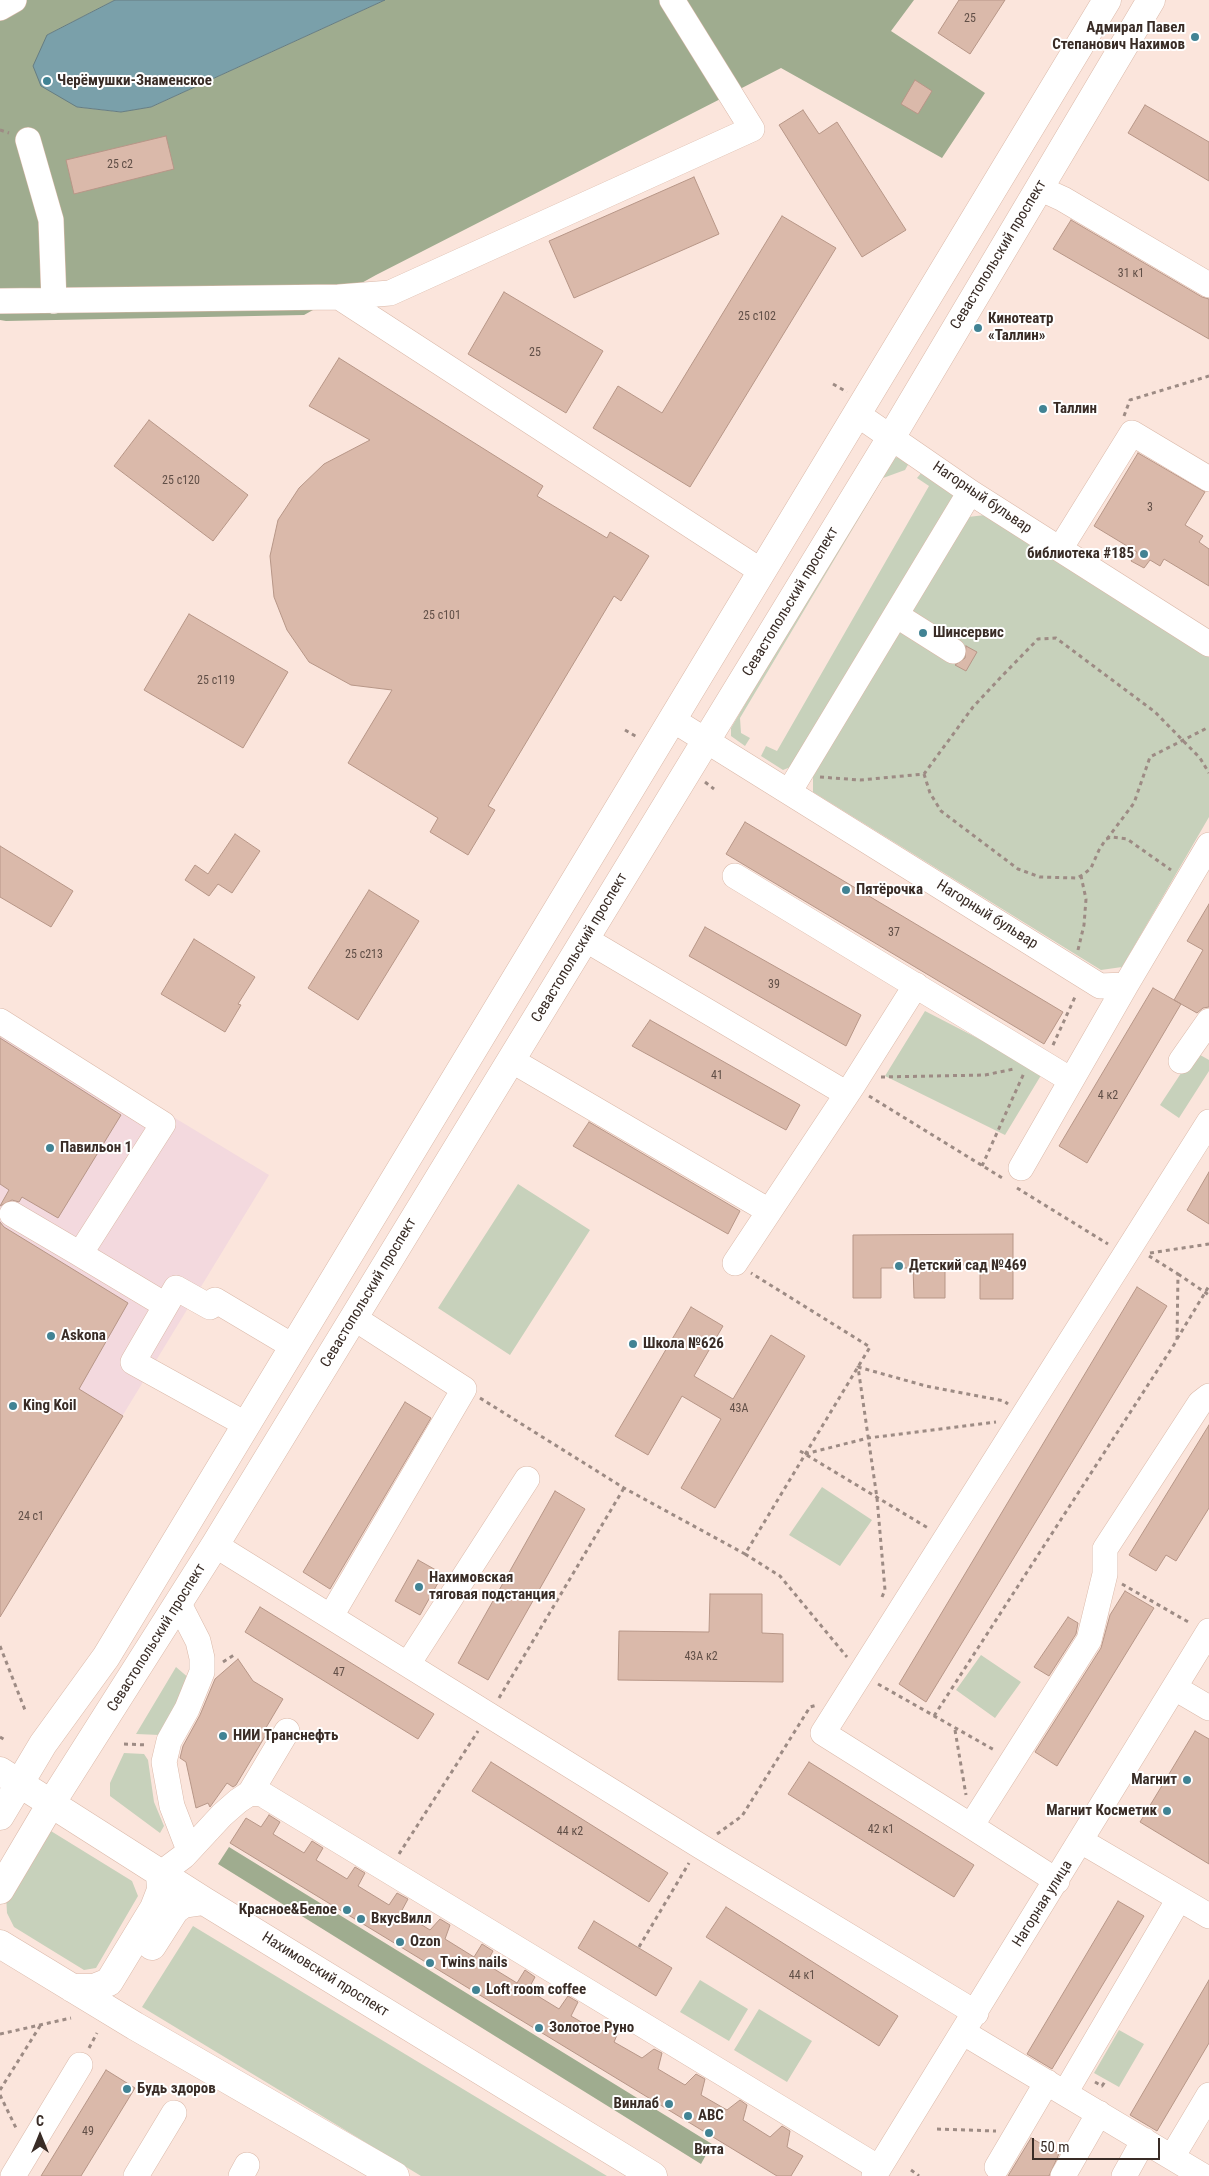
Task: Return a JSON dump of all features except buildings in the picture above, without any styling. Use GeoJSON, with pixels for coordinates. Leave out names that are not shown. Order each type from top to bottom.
{"type":"FeatureCollection","features":[{"type":"Feature","properties":{"kind":"main road"},"geometry":{"type":"LineString","coordinates":[[0,1816],[10,1777],[43,1744],[106,1657],[1107,0]]}},
{"type":"Feature","properties":{"kind":"main road","name":"Севастопольский проспект"},"geometry":{"type":"LineString","coordinates":[[0,1890],[52,1802],[179,1604],[892,436],[1151,0]]}},
{"type":"Feature","properties":{"kind":"main road","name":"Нахимовский проспект"},"geometry":{"type":"LineString","coordinates":[[10,1777],[52,1802],[160,1874],[653,2176]]}},
{"type":"Feature","properties":{"kind":"main road"},"geometry":{"type":"LineString","coordinates":[[72,1988],[94,1988],[109,1982],[154,1908],[162,1890],[160,1874]]}},
{"type":"Feature","properties":{"kind":"main road"},"geometry":{"type":"LineString","coordinates":[[124,2019],[120,2007],[122,1994],[175,1910],[183,1904],[204,1901]]}},
{"type":"Feature","properties":{"kind":"main road"},"geometry":{"type":"LineString","coordinates":[[0,1944],[124,2019],[395,2176]]}},
{"type":"Feature","properties":{"kind":"street"},"geometry":{"type":"LineString","coordinates":[[0,8],[14,0]]}},
{"type":"Feature","properties":{"kind":"street"},"geometry":{"type":"LineString","coordinates":[[0,300],[338,297],[390,293],[752,129],[672,0]]}},
{"type":"Feature","properties":{"kind":"street"},"geometry":{"type":"LineString","coordinates":[[28,140],[51,220],[54,301]]}},
{"type":"Feature","properties":{"kind":"street"},"geometry":{"type":"LineString","coordinates":[[1039,188],[1063,199],[1209,286]]}},
{"type":"Feature","properties":{"kind":"street"},"geometry":{"type":"LineString","coordinates":[[338,297],[761,571]]}},
{"type":"Feature","properties":{"kind":"street","name":"Нагорный бульвар"},"geometry":{"type":"LineString","coordinates":[[857,414],[892,436],[970,492],[1209,644]]}},
{"type":"Feature","properties":{"kind":"street"},"geometry":{"type":"LineString","coordinates":[[1060,549],[1132,433],[1209,479]]}},
{"type":"Feature","properties":{"kind":"street"},"geometry":{"type":"LineString","coordinates":[[789,792],[970,492]]}},
{"type":"Feature","properties":{"kind":"street"},"geometry":{"type":"LineString","coordinates":[[896,616],[953,651]]}},
{"type":"Feature","properties":{"kind":"street","name":"Нагорный бульвар"},"geometry":{"type":"LineString","coordinates":[[672,720],[1100,986],[1126,984]]}},
{"type":"Feature","properties":{"kind":"street"},"geometry":{"type":"LineString","coordinates":[[1021,1168],[1126,984],[1209,845]]}},
{"type":"Feature","properties":{"kind":"street"},"geometry":{"type":"LineString","coordinates":[[735,876],[916,985],[1036,1065],[1072,1080]]}},
{"type":"Feature","properties":{"kind":"street"},"geometry":{"type":"LineString","coordinates":[[585,939],[852,1086]]}},
{"type":"Feature","properties":{"kind":"street"},"geometry":{"type":"LineString","coordinates":[[734,1262],[852,1086],[916,985]]}},
{"type":"Feature","properties":{"kind":"street"},"geometry":{"type":"LineString","coordinates":[[0,1021],[163,1124],[80,1254]]}},
{"type":"Feature","properties":{"kind":"street"},"geometry":{"type":"LineString","coordinates":[[1181,1061],[1209,1021]]}},
{"type":"Feature","properties":{"kind":"street"},"geometry":{"type":"LineString","coordinates":[[511,1060],[769,1211]]}},
{"type":"Feature","properties":{"kind":"street"},"geometry":{"type":"LineString","coordinates":[[1057,1881],[823,1733],[1209,1122]]}},
{"type":"Feature","properties":{"kind":"street"},"geometry":{"type":"LineString","coordinates":[[12,1214],[166,1305]]}},
{"type":"Feature","properties":{"kind":"street"},"geometry":{"type":"LineString","coordinates":[[247,1425],[133,1362],[176,1288],[212,1304],[294,1347]]}},
{"type":"Feature","properties":{"kind":"street"},"geometry":{"type":"LineString","coordinates":[[331,1616],[464,1389],[354,1318]]}},
{"type":"Feature","properties":{"kind":"street"},"geometry":{"type":"LineString","coordinates":[[971,1826],[1089,1640],[1104,1574],[1105,1549],[1200,1403],[1209,1396]]}},
{"type":"Feature","properties":{"kind":"street"},"geometry":{"type":"LineString","coordinates":[[408,1664],[527,1479]]}},
{"type":"Feature","properties":{"kind":"street"},"geometry":{"type":"LineString","coordinates":[[215,1545],[700,1846],[970,2023],[1056,2088],[1203,2176]]}},
{"type":"Feature","properties":{"kind":"street"},"geometry":{"type":"LineString","coordinates":[[179,1604],[198,1641],[202,1658],[202,1672],[187,1709],[169,1741],[164,1762],[172,1806],[189,1850]]}},
{"type":"Feature","properties":{"kind":"street","name":"Нагорная улица"},"geometry":{"type":"LineString","coordinates":[[890,2170],[970,2023],[1209,1632]]}},
{"type":"Feature","properties":{"kind":"street"},"geometry":{"type":"LineString","coordinates":[[1175,1688],[1209,1708]]}},
{"type":"Feature","properties":{"kind":"street"},"geometry":{"type":"LineString","coordinates":[[160,1874],[189,1850],[222,1814],[250,1793],[287,1731]]}},
{"type":"Feature","properties":{"kind":"street"},"geometry":{"type":"LineString","coordinates":[[250,1793],[262,1794],[890,2170]]}},
{"type":"Feature","properties":{"kind":"street"},"geometry":{"type":"LineString","coordinates":[[1081,1841],[1209,1916]]}},
{"type":"Feature","properties":{"kind":"street"},"geometry":{"type":"LineString","coordinates":[[998,2167],[1018,2131],[1056,2088],[1173,1909]]}},
{"type":"Feature","properties":{"kind":"street"},"geometry":{"type":"LineString","coordinates":[[13,2176],[80,2064]]}},
{"type":"Feature","properties":{"kind":"street"},"geometry":{"type":"LineString","coordinates":[[1172,2157],[1209,2094]]}},
{"type":"Feature","properties":{"kind":"street"},"geometry":{"type":"LineString","coordinates":[[136,2176],[174,2113]]}},
{"type":"Feature","properties":{"kind":"street"},"geometry":{"type":"LineString","coordinates":[[1063,2176],[1099,2114]]}},
{"type":"Feature","properties":{"kind":"street"},"geometry":{"type":"LineString","coordinates":[[1124,2176],[1144,2140]]}},
{"type":"Feature","properties":{"kind":"path"},"geometry":{"type":"LineString","coordinates":[[1132,433],[1121,424],[1130,400],[1209,376]]}},
{"type":"Feature","properties":{"kind":"path"},"geometry":{"type":"LineString","coordinates":[[817,777],[860,780],[924,774],[974,707],[1038,639],[1056,638],[1155,712],[1200,758],[1209,773]]}},
{"type":"Feature","properties":{"kind":"path"},"geometry":{"type":"LineString","coordinates":[[924,774],[930,793],[941,811],[1018,869],[1040,877],[1063,879],[1081,876],[1091,868],[1106,839],[1134,803],[1150,757],[1209,726]]}},
{"type":"Feature","properties":{"kind":"path"},"geometry":{"type":"LineString","coordinates":[[1106,839],[1112,837],[1127,839],[1192,875]]}},
{"type":"Feature","properties":{"kind":"path"},"geometry":{"type":"LineString","coordinates":[[1077,953],[1084,925],[1086,899],[1081,876]]}},
{"type":"Feature","properties":{"kind":"path"},"geometry":{"type":"LineString","coordinates":[[982,1166],[1075,997]]}},
{"type":"Feature","properties":{"kind":"path"},"geometry":{"type":"LineString","coordinates":[[852,1086],[985,1075],[1036,1065]]}},
{"type":"Feature","properties":{"kind":"path"},"geometry":{"type":"LineString","coordinates":[[852,1086],[1125,1255]]}},
{"type":"Feature","properties":{"kind":"path"},"geometry":{"type":"LineString","coordinates":[[1207,1293],[1147,1254],[1209,1244]]}},
{"type":"Feature","properties":{"kind":"path"},"geometry":{"type":"LineString","coordinates":[[734,1262],[870,1347],[745,1554]]}},
{"type":"Feature","properties":{"kind":"path"},"geometry":{"type":"LineString","coordinates":[[1177,1340],[1178,1274]]}},
{"type":"Feature","properties":{"kind":"path"},"geometry":{"type":"LineString","coordinates":[[934,1716],[1177,1340],[1207,1293],[1209,1286]]}},
{"type":"Feature","properties":{"kind":"path"},"geometry":{"type":"LineString","coordinates":[[858,1367],[926,1386],[1004,1401],[1024,1416]]}},
{"type":"Feature","properties":{"kind":"path"},"geometry":{"type":"LineString","coordinates":[[858,1367],[878,1498],[885,1590],[880,1603]]}},
{"type":"Feature","properties":{"kind":"path"},"geometry":{"type":"LineString","coordinates":[[464,1389],[624,1488],[745,1554],[780,1576],[856,1683],[934,1716],[1013,1760]]}},
{"type":"Feature","properties":{"kind":"path"},"geometry":{"type":"LineString","coordinates":[[805,1454],[868,1438],[1024,1416]]}},
{"type":"Feature","properties":{"kind":"path"},"geometry":{"type":"LineString","coordinates":[[800,1451],[946,1539]]}},
{"type":"Feature","properties":{"kind":"path"},"geometry":{"type":"LineString","coordinates":[[388,1871],[489,1714],[624,1488]]}},
{"type":"Feature","properties":{"kind":"path"},"geometry":{"type":"LineString","coordinates":[[1104,1574],[1209,1632]]}},
{"type":"Feature","properties":{"kind":"path"},"geometry":{"type":"LineString","coordinates":[[0,1646],[25,1710]]}},
{"type":"Feature","properties":{"kind":"path"},"geometry":{"type":"LineString","coordinates":[[638,1948],[700,1846],[742,1816],[810,1707],[856,1683]]}},
{"type":"Feature","properties":{"kind":"path"},"geometry":{"type":"LineString","coordinates":[[955,1729],[971,1826]]}},
{"type":"Feature","properties":{"kind":"path"},"geometry":{"type":"LineString","coordinates":[[0,1737],[5,1740]]}},
{"type":"Feature","properties":{"kind":"path"},"geometry":{"type":"LineString","coordinates":[[124,1744],[151,1745]]}},
{"type":"Feature","properties":{"kind":"path"},"geometry":{"type":"LineString","coordinates":[[0,2034],[71,2018]]}},
{"type":"Feature","properties":{"kind":"path"},"geometry":{"type":"LineString","coordinates":[[0,2090],[40,2026]]}},
{"type":"Feature","properties":{"kind":"path"},"geometry":{"type":"LineString","coordinates":[[0,2094],[28,2151]]}},
{"type":"Feature","properties":{"kind":"path"},"geometry":{"type":"LineString","coordinates":[[937,2129],[1018,2131]]}},
{"type":"Feature","properties":{"kind":"path"},"geometry":{"type":"LineString","coordinates":[[890,2170],[920,2176]]}},
{"type":"Feature","properties":{"kind":"shaded area"},"geometry":{"type":"Polygon","coordinates":[[[0,1012],[269,1175],[0,1617],[0,1012]]]}},
{"type":"Feature","properties":{"kind":"green space"},"geometry":{"type":"Polygon","coordinates":[[[0,0],[115,0],[47,35],[77,107],[120,112],[151,107],[385,0],[914,0],[891,31],[985,93],[942,158],[781,68],[376,275],[304,315],[6,321],[0,320],[0,0]]]}},
{"type":"Feature","properties":{"kind":"green space"},"geometry":{"type":"Polygon","coordinates":[[[900,457],[909,463],[905,470],[883,478],[740,718],[741,733],[750,738],[745,746],[731,736],[731,728],[890,458],[900,457]]]}},
{"type":"Feature","properties":{"kind":"green space"},"geometry":{"type":"Polygon","coordinates":[[[922,472],[954,492],[954,500],[793,766],[783,770],[761,756],[766,746],[777,751],[929,486],[917,478],[922,472]]]}},
{"type":"Feature","properties":{"kind":"green space"},"geometry":{"type":"Polygon","coordinates":[[[985,515],[1209,656],[1209,817],[1122,967],[1101,970],[813,792],[813,774],[968,517],[985,515]]]}},
{"type":"Feature","properties":{"kind":"green space"},"geometry":{"type":"Polygon","coordinates":[[[925,1011],[1043,1072],[1005,1135],[885,1076],[925,1011]]]}},
{"type":"Feature","properties":{"kind":"green space"},"geometry":{"type":"Polygon","coordinates":[[[1195,1052],[1209,1060],[1209,1071],[1179,1118],[1160,1105],[1195,1052]]]}},
{"type":"Feature","properties":{"kind":"green space"},"geometry":{"type":"Polygon","coordinates":[[[518,1184],[590,1230],[510,1355],[438,1308],[518,1184]]]}},
{"type":"Feature","properties":{"kind":"green space"},"geometry":{"type":"Polygon","coordinates":[[[822,1487],[872,1520],[840,1566],[789,1535],[822,1487]]]}},
{"type":"Feature","properties":{"kind":"green space"},"geometry":{"type":"Polygon","coordinates":[[[981,1655],[1021,1682],[995,1718],[956,1690],[981,1655]]]}},
{"type":"Feature","properties":{"kind":"green space"},"geometry":{"type":"Polygon","coordinates":[[[176,1667],[190,1679],[160,1735],[136,1734],[176,1667]]]}},
{"type":"Feature","properties":{"kind":"green space"},"geometry":{"type":"Polygon","coordinates":[[[124,1753],[144,1754],[148,1760],[154,1802],[164,1826],[160,1833],[110,1796],[110,1783],[124,1753]]]}},
{"type":"Feature","properties":{"kind":"green space"},"geometry":{"type":"Polygon","coordinates":[[[46,1828],[132,1881],[138,1896],[96,1968],[84,1970],[14,1927],[7,1913],[6,1895],[46,1828]]]}},
{"type":"Feature","properties":{"kind":"green space"},"geometry":{"type":"Polygon","coordinates":[[[229,1847],[712,2144],[701,2164],[218,1864],[229,1847]]]}},
{"type":"Feature","properties":{"kind":"green space"},"geometry":{"type":"Polygon","coordinates":[[[193,1926],[607,2176],[421,2176],[142,2007],[193,1926]]]}},
{"type":"Feature","properties":{"kind":"green space"},"geometry":{"type":"Polygon","coordinates":[[[700,1980],[748,2009],[729,2041],[680,2012],[700,1980]]]}},
{"type":"Feature","properties":{"kind":"green space"},"geometry":{"type":"Polygon","coordinates":[[[759,2009],[812,2041],[787,2082],[734,2050],[759,2009]]]}},
{"type":"Feature","properties":{"kind":"green space"},"geometry":{"type":"Polygon","coordinates":[[[1119,2030],[1144,2044],[1119,2087],[1094,2073],[1119,2030]]]}},
{"type":"Feature","properties":{"kind":"water"},"geometry":{"type":"Polygon","coordinates":[[[115,0],[385,0],[151,107],[121,112],[77,107],[41,86],[33,66],[47,35],[115,0]]]}},
{"type":"Feature","properties":{"kind":"place","name":"Адмирал Павел Степанович Нахимов"},"geometry":{"type":"Point","coordinates":[1195,37]}},
{"type":"Feature","properties":{"kind":"place","name":"Черёмушки-Знаменское"},"geometry":{"type":"Point","coordinates":[47,81]}},
{"type":"Feature","properties":{"kind":"place","name":"Кинотеатр «Таллин»"},"geometry":{"type":"Point","coordinates":[978,328]}},
{"type":"Feature","properties":{"kind":"place","name":"Таллин"},"geometry":{"type":"Point","coordinates":[1043,409]}},
{"type":"Feature","properties":{"kind":"place","name":"библиотека #185"},"geometry":{"type":"Point","coordinates":[1144,554]}},
{"type":"Feature","properties":{"kind":"place","name":"Шинсервис"},"geometry":{"type":"Point","coordinates":[923,633]}},
{"type":"Feature","properties":{"kind":"place","name":"Пятёрочка"},"geometry":{"type":"Point","coordinates":[846,890]}},
{"type":"Feature","properties":{"kind":"place","name":"Павильон 1"},"geometry":{"type":"Point","coordinates":[50,1148]}},
{"type":"Feature","properties":{"kind":"place","name":"Детский сад №469"},"geometry":{"type":"Point","coordinates":[899,1266]}},
{"type":"Feature","properties":{"kind":"place","name":"Askona"},"geometry":{"type":"Point","coordinates":[51,1336]}},
{"type":"Feature","properties":{"kind":"place","name":"Школа №626"},"geometry":{"type":"Point","coordinates":[633,1344]}},
{"type":"Feature","properties":{"kind":"place","name":"King Koil"},"geometry":{"type":"Point","coordinates":[13,1406]}},
{"type":"Feature","properties":{"kind":"place","name":"Нахимовская тяговая подстанция"},"geometry":{"type":"Point","coordinates":[419,1587]}},
{"type":"Feature","properties":{"kind":"place","name":"НИИ Транснефть"},"geometry":{"type":"Point","coordinates":[223,1736]}},
{"type":"Feature","properties":{"kind":"place","name":"Магнит"},"geometry":{"type":"Point","coordinates":[1187,1780]}},
{"type":"Feature","properties":{"kind":"place","name":"Магнит Косметик"},"geometry":{"type":"Point","coordinates":[1167,1811]}},
{"type":"Feature","properties":{"kind":"place","name":"Красное&Белое"},"geometry":{"type":"Point","coordinates":[347,1910]}},
{"type":"Feature","properties":{"kind":"place","name":"ВкусВилл"},"geometry":{"type":"Point","coordinates":[361,1919]}},
{"type":"Feature","properties":{"kind":"place","name":"Ozon"},"geometry":{"type":"Point","coordinates":[400,1942]}},
{"type":"Feature","properties":{"kind":"place","name":"Twins nails"},"geometry":{"type":"Point","coordinates":[430,1963]}},
{"type":"Feature","properties":{"kind":"place","name":"Loft room coffee"},"geometry":{"type":"Point","coordinates":[476,1990]}},
{"type":"Feature","properties":{"kind":"place","name":"Золотое Руно"},"geometry":{"type":"Point","coordinates":[539,2028]}},
{"type":"Feature","properties":{"kind":"place","name":"Будь здоров"},"geometry":{"type":"Point","coordinates":[127,2089]}},
{"type":"Feature","properties":{"kind":"place","name":"Винлаб"},"geometry":{"type":"Point","coordinates":[669,2104]}},
{"type":"Feature","properties":{"kind":"place","name":"ABC"},"geometry":{"type":"Point","coordinates":[688,2116]}},
{"type":"Feature","properties":{"kind":"place","name":"Вита"},"geometry":{"type":"Point","coordinates":[709,2133]}}]}
